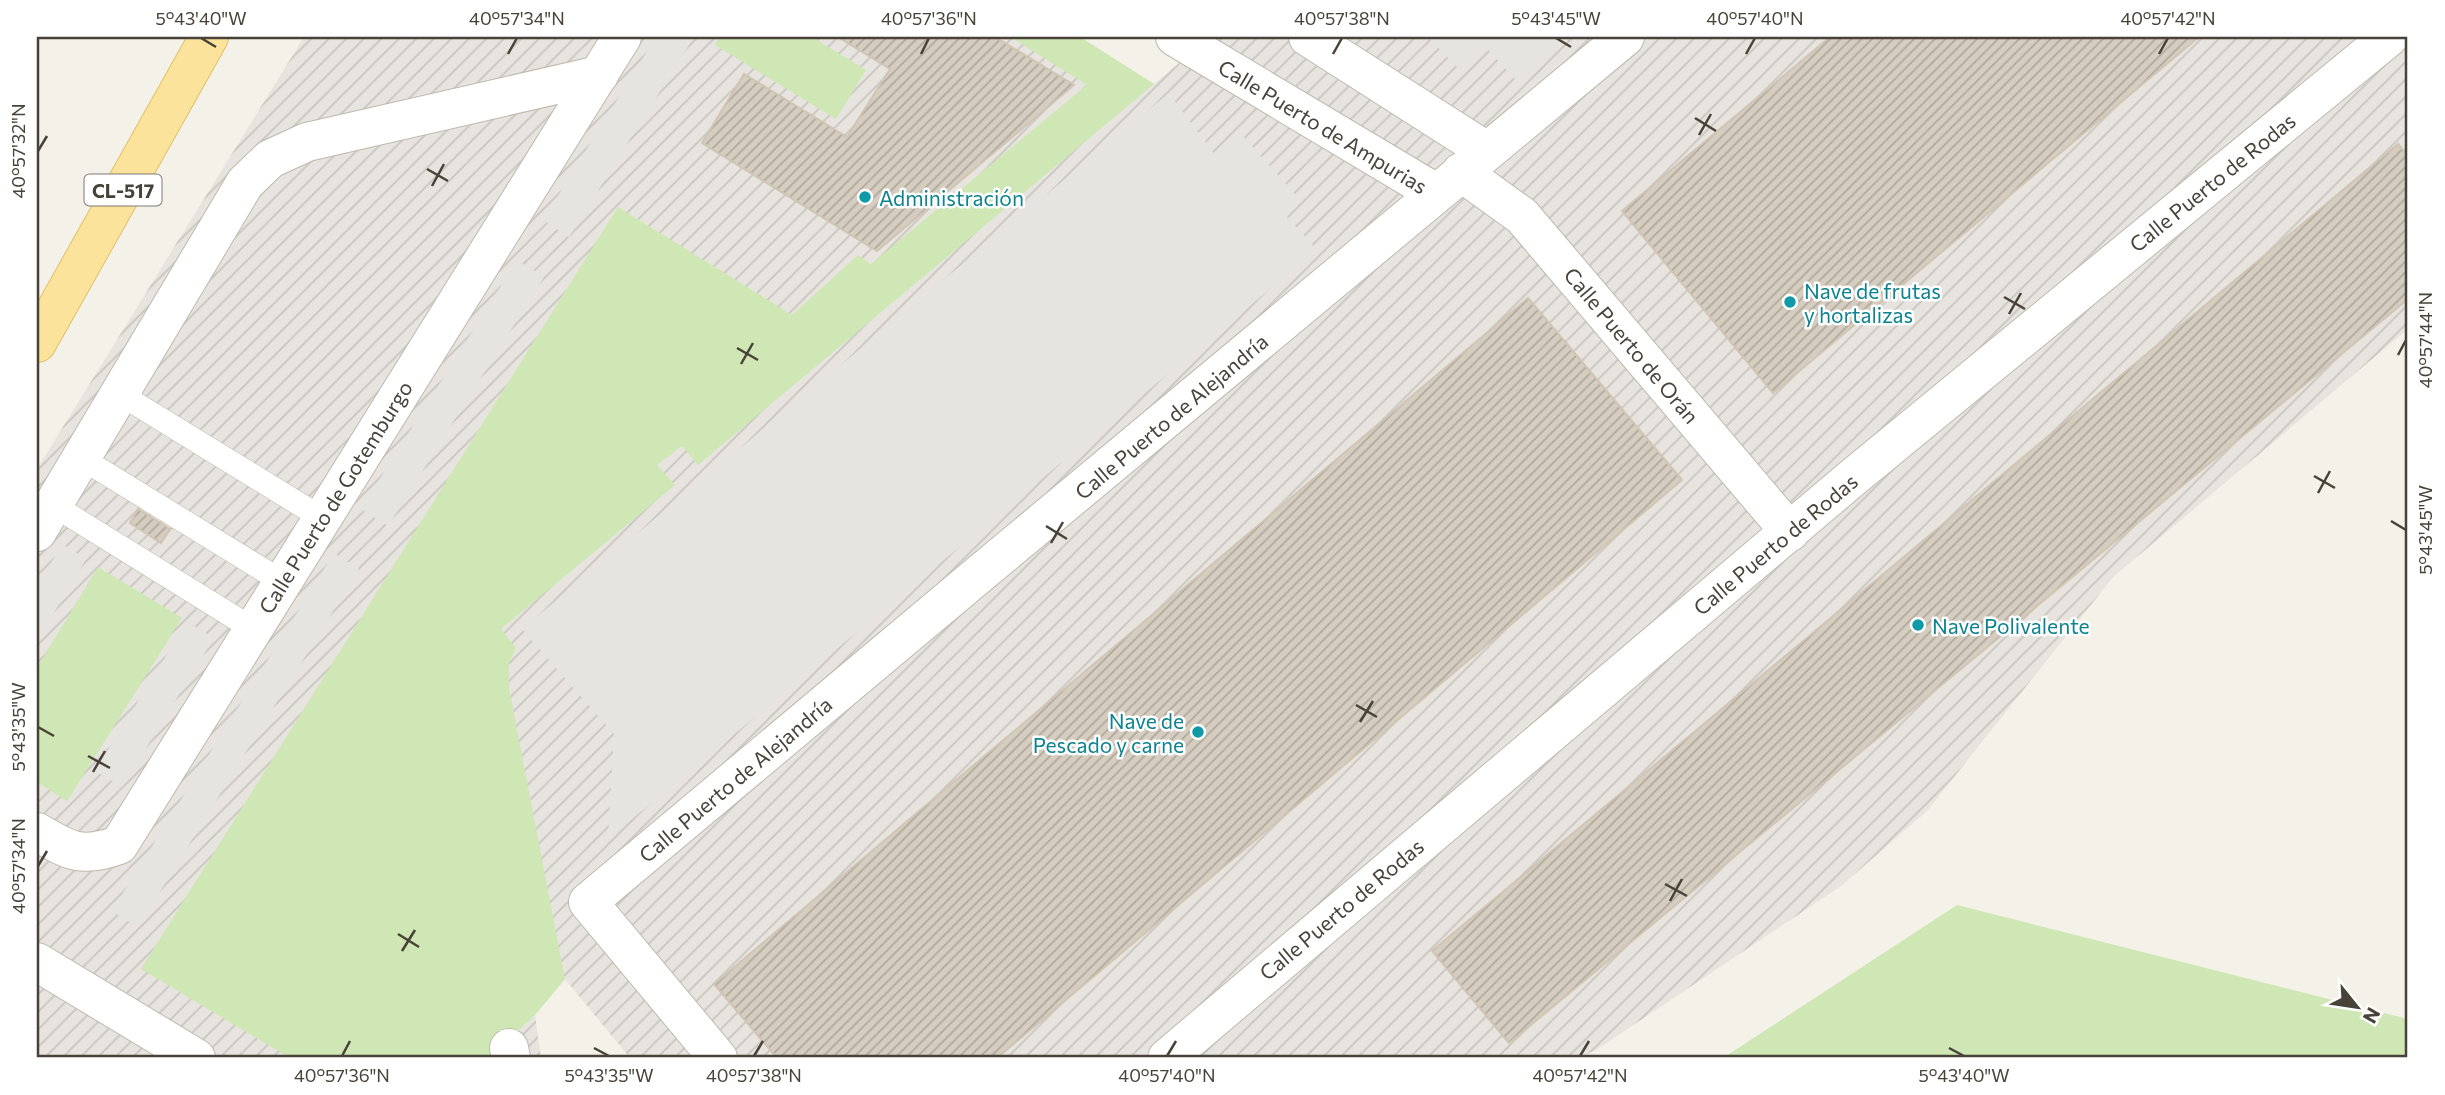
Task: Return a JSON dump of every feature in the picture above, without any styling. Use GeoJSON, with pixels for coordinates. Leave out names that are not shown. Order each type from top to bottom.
{"type":"FeatureCollection","features":[{"type":"Feature","properties":{"kind":"main road","name":"CL-517"},"geometry":{"type":"LineString","coordinates":[[37,343],[209,37]]}},
{"type":"Feature","properties":{"kind":"street","name":"Calle Puerto de Gotemburgo"},"geometry":{"type":"LineString","coordinates":[[37,832],[63,847],[91,854],[119,845],[622,37]]}},
{"type":"Feature","properties":{"kind":"street","name":"Calle Puerto de Ampurias"},"geometry":{"type":"LineString","coordinates":[[1175,37],[1322,127],[1461,172]]}},
{"type":"Feature","properties":{"kind":"street"},"geometry":{"type":"LineString","coordinates":[[1308,37],[1461,172]]}},
{"type":"Feature","properties":{"kind":"street","name":"Calle Puerto de Alejandría"},"geometry":{"type":"LineString","coordinates":[[718,1058],[588,902],[1625,37]]}},
{"type":"Feature","properties":{"kind":"street","name":"Calle Puerto de Rodas"},"geometry":{"type":"LineString","coordinates":[[1167,1058],[1861,470],[2389,37]]}},
{"type":"Feature","properties":{"kind":"street"},"geometry":{"type":"LineString","coordinates":[[45,519],[245,183],[270,159],[307,142],[599,75]]}},
{"type":"Feature","properties":{"kind":"street","name":"Calle Puerto de Orán"},"geometry":{"type":"LineString","coordinates":[[1461,172],[1522,216],[1790,532]]}},
{"type":"Feature","properties":{"kind":"street"},"geometry":{"type":"LineString","coordinates":[[37,962],[196,1058]]}},
{"type":"Feature","properties":{"kind":"lane"},"geometry":{"type":"LineString","coordinates":[[120,394],[322,518]]}},
{"type":"Feature","properties":{"kind":"lane"},"geometry":{"type":"LineString","coordinates":[[81,458],[283,582]]}},
{"type":"Feature","properties":{"kind":"lane"},"geometry":{"type":"LineString","coordinates":[[45,519],[253,629]]}},
{"type":"Feature","properties":{"kind":"shaded area"},"geometry":{"type":"Polygon","coordinates":[[[304,37],[1080,37],[1154,84],[1210,37],[2408,37],[2408,329],[2113,577],[1927,811],[1841,886],[1596,1050],[1578,1058],[630,1058],[565,979],[535,1015],[541,1058],[37,1058],[37,469],[304,37]]]}},
{"type":"Feature","properties":{"kind":"shaded area"},"geometry":{"type":"Polygon","coordinates":[[[656,37],[694,37],[569,237],[543,220],[656,37]]]}},
{"type":"Feature","properties":{"kind":"shaded area"},"geometry":{"type":"Polygon","coordinates":[[[1428,37],[1567,37],[1516,80],[1483,44],[1457,67],[1428,37]]]}},
{"type":"Feature","properties":{"kind":"shaded area"},"geometry":{"type":"Polygon","coordinates":[[[1169,93],[1215,155],[1242,135],[1301,201],[1286,216],[1317,250],[608,839],[614,734],[522,629],[1169,93]]]}},
{"type":"Feature","properties":{"kind":"shaded area"},"geometry":{"type":"Polygon","coordinates":[[[517,260],[544,277],[388,526],[361,509],[517,260]]]}},
{"type":"Feature","properties":{"kind":"shaded area"},"geometry":{"type":"Polygon","coordinates":[[[62,544],[86,559],[37,641],[37,587],[62,544]]]}},
{"type":"Feature","properties":{"kind":"shaded area"},"geometry":{"type":"Polygon","coordinates":[[[334,553],[359,569],[138,927],[112,911],[334,553]]]}},
{"type":"Feature","properties":{"kind":"shaded area"},"geometry":{"type":"Polygon","coordinates":[[[187,622],[214,638],[122,787],[95,771],[187,622]]]}},
{"type":"Feature","properties":{"kind":"green space"},"geometry":{"type":"Polygon","coordinates":[[[720,37],[812,37],[866,70],[836,119],[715,45],[720,37]]]}},
{"type":"Feature","properties":{"kind":"green space"},"geometry":{"type":"Polygon","coordinates":[[[1011,37],[1080,37],[1154,84],[698,465],[682,446],[657,465],[675,485],[501,629],[516,648],[509,663],[509,688],[565,979],[535,1015],[488,1058],[290,1058],[141,969],[618,207],[792,315],[858,255],[871,264],[1087,85],[1011,37]]]}},
{"type":"Feature","properties":{"kind":"green space"},"geometry":{"type":"Polygon","coordinates":[[[98,567],[182,618],[67,801],[37,782],[37,668],[98,567]]]}},
{"type":"Feature","properties":{"kind":"green space"},"geometry":{"type":"Polygon","coordinates":[[[1957,905],[2408,1019],[2408,1058],[1723,1058],[1957,905]]]}},
{"type":"Feature","properties":{"kind":"building","name":"Administración"},"geometry":{"type":"Polygon","coordinates":[[[838,37],[995,37],[1074,85],[877,251],[702,143],[744,74],[847,137],[890,69],[838,37]]]}},
{"type":"Feature","properties":{"kind":"building","name":"Nave de frutas y hortalizas"},"geometry":{"type":"Polygon","coordinates":[[[1830,37],[2199,37],[1773,393],[1622,211],[1830,37]]]}},
{"type":"Feature","properties":{"kind":"building","name":"Nave Polivalente"},"geometry":{"type":"Polygon","coordinates":[[[2398,144],[2408,156],[2408,299],[1509,1043],[1432,951],[2398,144]]]}},
{"type":"Feature","properties":{"kind":"building","name":"Nave de Pescado y carne"},"geometry":{"type":"Polygon","coordinates":[[[1528,298],[1682,480],[997,1058],[777,1058],[714,984],[1528,298]]]}},
{"type":"Feature","properties":{"kind":"building"},"geometry":{"type":"Polygon","coordinates":[[[138,509],[170,529],[161,543],[130,523],[138,509]]]}},
{"type":"Feature","properties":{"kind":"place","name":"Administración"},"geometry":{"type":"Point","coordinates":[865,197]}},
{"type":"Feature","properties":{"kind":"place","name":"Nave de frutas y hortalizas"},"geometry":{"type":"Point","coordinates":[1790,302]}},
{"type":"Feature","properties":{"kind":"place","name":"Nave Polivalente"},"geometry":{"type":"Point","coordinates":[1918,625]}},
{"type":"Feature","properties":{"kind":"place","name":"Nave de Pescado y carne"},"geometry":{"type":"Point","coordinates":[1198,732]}}]}
